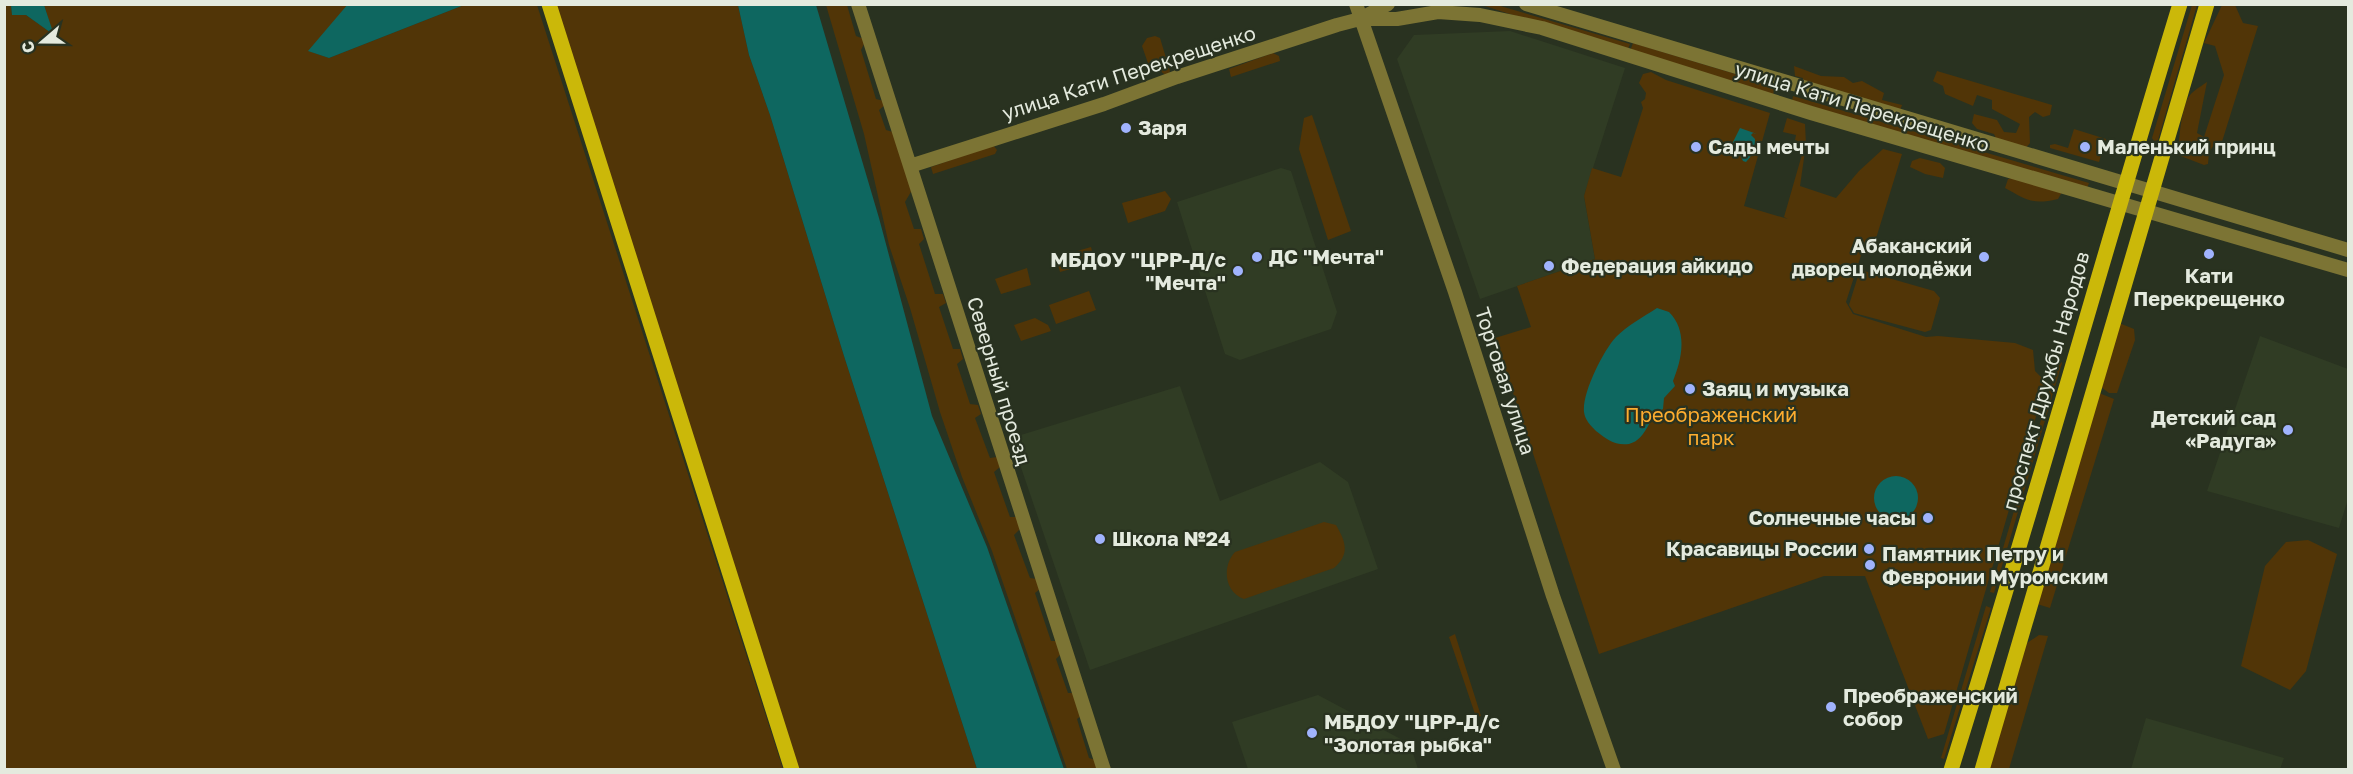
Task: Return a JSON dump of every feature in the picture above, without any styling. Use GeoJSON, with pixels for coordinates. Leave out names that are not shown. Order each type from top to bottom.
{"type":"FeatureCollection","features":[{"type":"Feature","properties":{"kind":"main road"},"geometry":{"type":"LineString","coordinates":[[549,4],[792,770]]}},
{"type":"Feature","properties":{"kind":"main road","name":"проспект Дружбы Народов"},"geometry":{"type":"LineString","coordinates":[[1951,770],[2005,600],[2180,4]]}},
{"type":"Feature","properties":{"kind":"main road"},"geometry":{"type":"LineString","coordinates":[[1982,770],[2208,4]]}},
{"type":"Feature","properties":{"kind":"street","name":"Северный проезд"},"geometry":{"type":"LineString","coordinates":[[858,4],[1104,770]]}},
{"type":"Feature","properties":{"kind":"street","name":"Торговая улица"},"geometry":{"type":"LineString","coordinates":[[1356,4],[1441,251],[1613,768]]}},
{"type":"Feature","properties":{"kind":"street","name":"улица Кати Перекрещенко"},"geometry":{"type":"LineString","coordinates":[[910,166],[1104,104],[1187,73],[1360,19],[1388,4]]}},
{"type":"Feature","properties":{"kind":"street","name":"улица Кати Перекрещенко"},"geometry":{"type":"LineString","coordinates":[[1526,4],[2349,249]]}},
{"type":"Feature","properties":{"kind":"street","name":"улица Кати Перекрещенко"},"geometry":{"type":"LineString","coordinates":[[1360,19],[1397,19],[1438,12],[1480,15],[1542,28],[1822,117],[2349,270]]}},
{"type":"Feature","properties":{"kind":"shaded area"},"geometry":{"type":"Polygon","coordinates":[[[1510,31],[1625,68],[1584,196],[1595,259],[1480,299],[1397,59],[1414,35],[1510,31]]]}},
{"type":"Feature","properties":{"kind":"shaded area","name":"ДС \"Мечта\""},"geometry":{"type":"Polygon","coordinates":[[[1281,168],[1291,171],[1337,312],[1331,329],[1240,360],[1225,354],[1177,202],[1281,168]]]}},
{"type":"Feature","properties":{"kind":"shaded area","name":"Детский сад «Радуга»"},"geometry":{"type":"Polygon","coordinates":[[[2260,336],[2348,369],[2348,499],[2339,528],[2207,491],[2260,336]]]}},
{"type":"Feature","properties":{"kind":"shaded area"},"geometry":{"type":"Polygon","coordinates":[[[1180,386],[1220,501],[1320,462],[1348,482],[1378,569],[1090,670],[1011,438],[1180,386]]]}},
{"type":"Feature","properties":{"kind":"shaded area","name":"МБДОУ \"ЦРР-Д/с \"Золотая рыбка\""},"geometry":{"type":"Polygon","coordinates":[[[1318,695],[1410,744],[1418,769],[1248,769],[1232,722],[1318,695]]]}},
{"type":"Feature","properties":{"kind":"shaded area"},"geometry":{"type":"Polygon","coordinates":[[[2146,718],[2284,758],[2280,769],[2131,769],[2146,718]]]}},
{"type":"Feature","properties":{"kind":"green space"},"geometry":{"type":"Polygon","coordinates":[[[5,5],[11,5],[12,15],[26,15],[53,34],[44,5],[348,5],[309,51],[329,58],[464,5],[537,5],[783,769],[5,770],[5,5]]]}},
{"type":"Feature","properties":{"kind":"green space"},"geometry":{"type":"Polygon","coordinates":[[[555,5],[738,5],[749,55],[977,769],[798,769],[555,5]]]}},
{"type":"Feature","properties":{"kind":"green space"},"geometry":{"type":"Polygon","coordinates":[[[826,5],[847,5],[856,36],[864,39],[861,50],[876,99],[884,101],[885,105],[879,110],[886,130],[893,132],[912,190],[905,202],[914,229],[921,229],[924,239],[919,244],[935,294],[943,294],[946,303],[939,307],[953,349],[960,349],[963,359],[957,364],[970,404],[978,405],[981,414],[975,418],[990,458],[997,457],[1000,467],[994,472],[1010,517],[1016,517],[1020,529],[1014,535],[1030,578],[1037,579],[1040,589],[1035,593],[1051,641],[1058,641],[1062,653],[1056,659],[1068,693],[1075,693],[1082,715],[1077,719],[1089,758],[1096,760],[1099,769],[1067,769],[992,551],[962,477],[889,245],[864,134],[826,5]]]}},
{"type":"Feature","properties":{"kind":"green space"},"geometry":{"type":"Polygon","coordinates":[[[1456,5],[1497,5],[1630,44],[1627,52],[1485,6],[1456,5]]]}},
{"type":"Feature","properties":{"kind":"green space"},"geometry":{"type":"Polygon","coordinates":[[[2192,5],[2197,5],[2158,140],[2154,141],[2152,138],[2192,5]]]}},
{"type":"Feature","properties":{"kind":"green space"},"geometry":{"type":"Polygon","coordinates":[[[2222,5],[2235,5],[2243,23],[2258,26],[2221,145],[2214,145],[2209,152],[2208,164],[2204,165],[2178,155],[2180,134],[2188,98],[2207,82],[2197,133],[2204,137],[2224,75],[2215,46],[2204,43],[2222,5]]]}},
{"type":"Feature","properties":{"kind":"green space"},"geometry":{"type":"Polygon","coordinates":[[[1155,36],[1160,38],[1170,71],[1168,77],[1155,67],[1150,69],[1142,46],[1147,38],[1155,36]]]}},
{"type":"Feature","properties":{"kind":"green space"},"geometry":{"type":"Polygon","coordinates":[[[1633,43],[1775,86],[1773,95],[1630,51],[1633,43]]]}},
{"type":"Feature","properties":{"kind":"green space"},"geometry":{"type":"Polygon","coordinates":[[[1273,53],[1279,56],[1280,61],[1231,77],[1229,69],[1273,53]]]}},
{"type":"Feature","properties":{"kind":"green space"},"geometry":{"type":"Polygon","coordinates":[[[1794,66],[1821,76],[1844,77],[1853,83],[1862,81],[1884,93],[1882,100],[1902,105],[1899,113],[1802,84],[1803,78],[1795,76],[1794,66]]]}},
{"type":"Feature","properties":{"kind":"green space"},"geometry":{"type":"Polygon","coordinates":[[[1937,71],[2052,105],[2050,115],[2043,117],[2035,112],[2029,117],[2030,143],[2024,150],[1999,145],[1994,134],[1977,129],[1972,123],[1974,114],[1997,120],[2004,132],[2016,133],[2020,124],[1992,109],[1992,100],[1977,95],[1973,106],[1945,94],[1943,86],[1933,81],[1937,71]]]}},
{"type":"Feature","properties":{"kind":"green space","name":"Преображенский парк"},"geometry":{"type":"Polygon","coordinates":[[[1651,72],[1666,80],[1770,113],[1744,206],[1788,219],[1784,217],[1805,144],[1795,140],[1796,135],[1783,132],[1787,118],[1805,124],[1806,144],[1800,186],[1836,198],[1859,171],[1883,149],[1902,154],[1874,245],[1865,243],[1846,302],[1853,314],[1926,337],[1938,336],[2015,343],[2033,350],[2035,371],[2046,382],[1944,734],[1928,739],[1865,576],[1824,576],[1599,654],[1495,338],[1531,327],[1517,286],[1595,259],[1584,196],[1592,168],[1621,177],[1643,108],[1641,102],[1645,99],[1646,93],[1639,83],[1643,74],[1651,72]]]}},
{"type":"Feature","properties":{"kind":"green space"},"geometry":{"type":"Polygon","coordinates":[[[1793,96],[2089,183],[2087,188],[1792,101],[1793,96]]]}},
{"type":"Feature","properties":{"kind":"green space"},"geometry":{"type":"Polygon","coordinates":[[[1312,115],[1351,231],[1328,240],[1299,149],[1304,118],[1312,115]]]}},
{"type":"Feature","properties":{"kind":"green space"},"geometry":{"type":"Polygon","coordinates":[[[2074,129],[2106,139],[2099,162],[2050,148],[2050,145],[2055,144],[2068,148],[2074,129]]]}},
{"type":"Feature","properties":{"kind":"green space"},"geometry":{"type":"Polygon","coordinates":[[[993,145],[997,150],[995,154],[933,174],[931,167],[993,145]]]}},
{"type":"Feature","properties":{"kind":"green space"},"geometry":{"type":"Polygon","coordinates":[[[1920,158],[1940,163],[1945,168],[1943,178],[1925,174],[1910,167],[1912,161],[1920,158]]]}},
{"type":"Feature","properties":{"kind":"green space"},"geometry":{"type":"Polygon","coordinates":[[[2016,177],[2062,192],[2058,199],[2042,202],[2030,200],[2005,188],[2008,179],[2016,177]]]}},
{"type":"Feature","properties":{"kind":"green space"},"geometry":{"type":"Polygon","coordinates":[[[1165,191],[1171,199],[1165,211],[1128,223],[1122,203],[1165,191]]]}},
{"type":"Feature","properties":{"kind":"green space"},"geometry":{"type":"Polygon","coordinates":[[[1091,247],[1095,262],[1060,272],[1056,257],[1091,247]]]}},
{"type":"Feature","properties":{"kind":"green space"},"geometry":{"type":"Polygon","coordinates":[[[1027,268],[1031,285],[1001,294],[995,279],[1027,268]]]}},
{"type":"Feature","properties":{"kind":"green space"},"geometry":{"type":"Polygon","coordinates":[[[1864,271],[1934,291],[1940,298],[1931,330],[1925,332],[1854,313],[1849,305],[1858,276],[1864,271]]]}},
{"type":"Feature","properties":{"kind":"green space"},"geometry":{"type":"Polygon","coordinates":[[[1089,291],[1096,310],[1056,324],[1049,305],[1089,291]]]}},
{"type":"Feature","properties":{"kind":"green space"},"geometry":{"type":"Polygon","coordinates":[[[1035,318],[1048,325],[1051,331],[1021,341],[1014,325],[1035,318]]]}},
{"type":"Feature","properties":{"kind":"green space"},"geometry":{"type":"Polygon","coordinates":[[[2119,323],[2134,329],[2135,340],[2117,393],[2109,393],[2101,387],[2119,323]]]}},
{"type":"Feature","properties":{"kind":"green space"},"geometry":{"type":"Polygon","coordinates":[[[2059,359],[2062,363],[1994,593],[1990,592],[2059,359]]]}},
{"type":"Feature","properties":{"kind":"green space"},"geometry":{"type":"Polygon","coordinates":[[[2099,393],[2114,399],[2050,608],[2037,604],[2099,393]]]}},
{"type":"Feature","properties":{"kind":"green space"},"geometry":{"type":"Polygon","coordinates":[[[1324,522],[1336,525],[1344,542],[1344,553],[1334,568],[1244,599],[1232,591],[1227,571],[1235,552],[1324,522]]]}},
{"type":"Feature","properties":{"kind":"green space"},"geometry":{"type":"Polygon","coordinates":[[[2308,540],[2337,554],[2306,671],[2290,690],[2241,666],[2265,566],[2286,542],[2308,540]]]}},
{"type":"Feature","properties":{"kind":"green space"},"geometry":{"type":"Polygon","coordinates":[[[1986,606],[1991,608],[1944,759],[1941,758],[1986,606]]]}},
{"type":"Feature","properties":{"kind":"green space"},"geometry":{"type":"Polygon","coordinates":[[[1455,634],[1481,716],[1476,717],[1449,637],[1455,634]]]}},
{"type":"Feature","properties":{"kind":"green space"},"geometry":{"type":"Polygon","coordinates":[[[2039,635],[2048,636],[2009,769],[1988,770],[2027,643],[2039,635]]]}},
{"type":"Feature","properties":{"kind":"water"},"geometry":{"type":"Polygon","coordinates":[[[348,4],[464,5],[329,58],[308,51],[348,4]]]}},
{"type":"Feature","properties":{"kind":"water"},"geometry":{"type":"Polygon","coordinates":[[[11,5],[44,5],[54,35],[26,15],[12,15],[11,5]]]}},
{"type":"Feature","properties":{"kind":"water"},"geometry":{"type":"Polygon","coordinates":[[[738,5],[816,5],[879,218],[932,416],[987,547],[1064,769],[977,769],[749,55],[738,5]]]}},
{"type":"Feature","properties":{"kind":"water"},"geometry":{"type":"Polygon","coordinates":[[[1740,128],[1757,134],[1751,135],[1755,139],[1755,145],[1746,162],[1740,155],[1736,155],[1731,146],[1740,128]]]}},
{"type":"Feature","properties":{"kind":"water"},"geometry":{"type":"Polygon","coordinates":[[[1657,308],[1669,312],[1681,336],[1681,355],[1673,381],[1675,386],[1664,398],[1663,409],[1654,417],[1640,438],[1629,444],[1615,443],[1596,431],[1587,420],[1584,412],[1586,394],[1611,343],[1630,325],[1657,308]]]}},
{"type":"Feature","properties":{"kind":"water"},"geometry":{"type":"Polygon","coordinates":[[[1896,476],[1911,483],[1918,498],[1911,513],[1896,520],[1881,513],[1874,498],[1881,483],[1896,476]]]}},
{"type":"Feature","properties":{"kind":"place","name":"Заря"},"geometry":{"type":"Point","coordinates":[1126,128]}},
{"type":"Feature","properties":{"kind":"place","name":"Сады мечты"},"geometry":{"type":"Point","coordinates":[1696,147]}},
{"type":"Feature","properties":{"kind":"place","name":"Маленький принц"},"geometry":{"type":"Point","coordinates":[2085,147]}},
{"type":"Feature","properties":{"kind":"place","name":"Кати Перекрещенко"},"geometry":{"type":"Point","coordinates":[2209,254]}},
{"type":"Feature","properties":{"kind":"place","name":"ДС \"Мечта\""},"geometry":{"type":"Point","coordinates":[1257,257]}},
{"type":"Feature","properties":{"kind":"place","name":"Абаканский дворец молодёжи"},"geometry":{"type":"Point","coordinates":[1984,257]}},
{"type":"Feature","properties":{"kind":"place","name":"Федерация айкидо"},"geometry":{"type":"Point","coordinates":[1549,266]}},
{"type":"Feature","properties":{"kind":"place","name":"МБДОУ \"ЦРР-Д/с \"Мечта\""},"geometry":{"type":"Point","coordinates":[1238,271]}},
{"type":"Feature","properties":{"kind":"place","name":"Заяц и музыка"},"geometry":{"type":"Point","coordinates":[1690,389]}},
{"type":"Feature","properties":{"kind":"place","name":"Детский сад «Радуга»"},"geometry":{"type":"Point","coordinates":[2288,430]}},
{"type":"Feature","properties":{"kind":"place","name":"Солнечные часы"},"geometry":{"type":"Point","coordinates":[1928,518]}},
{"type":"Feature","properties":{"kind":"place","name":"Школа №24"},"geometry":{"type":"Point","coordinates":[1100,539]}},
{"type":"Feature","properties":{"kind":"place","name":"Красавицы России"},"geometry":{"type":"Point","coordinates":[1869,549]}},
{"type":"Feature","properties":{"kind":"place","name":"Памятник Петру и Февронии Муромским"},"geometry":{"type":"Point","coordinates":[1870,565]}},
{"type":"Feature","properties":{"kind":"place","name":"Преображенский собор"},"geometry":{"type":"Point","coordinates":[1831,707]}},
{"type":"Feature","properties":{"kind":"place","name":"МБДОУ \"ЦРР-Д/с \"Золотая рыбка\""},"geometry":{"type":"Point","coordinates":[1312,733]}}]}
